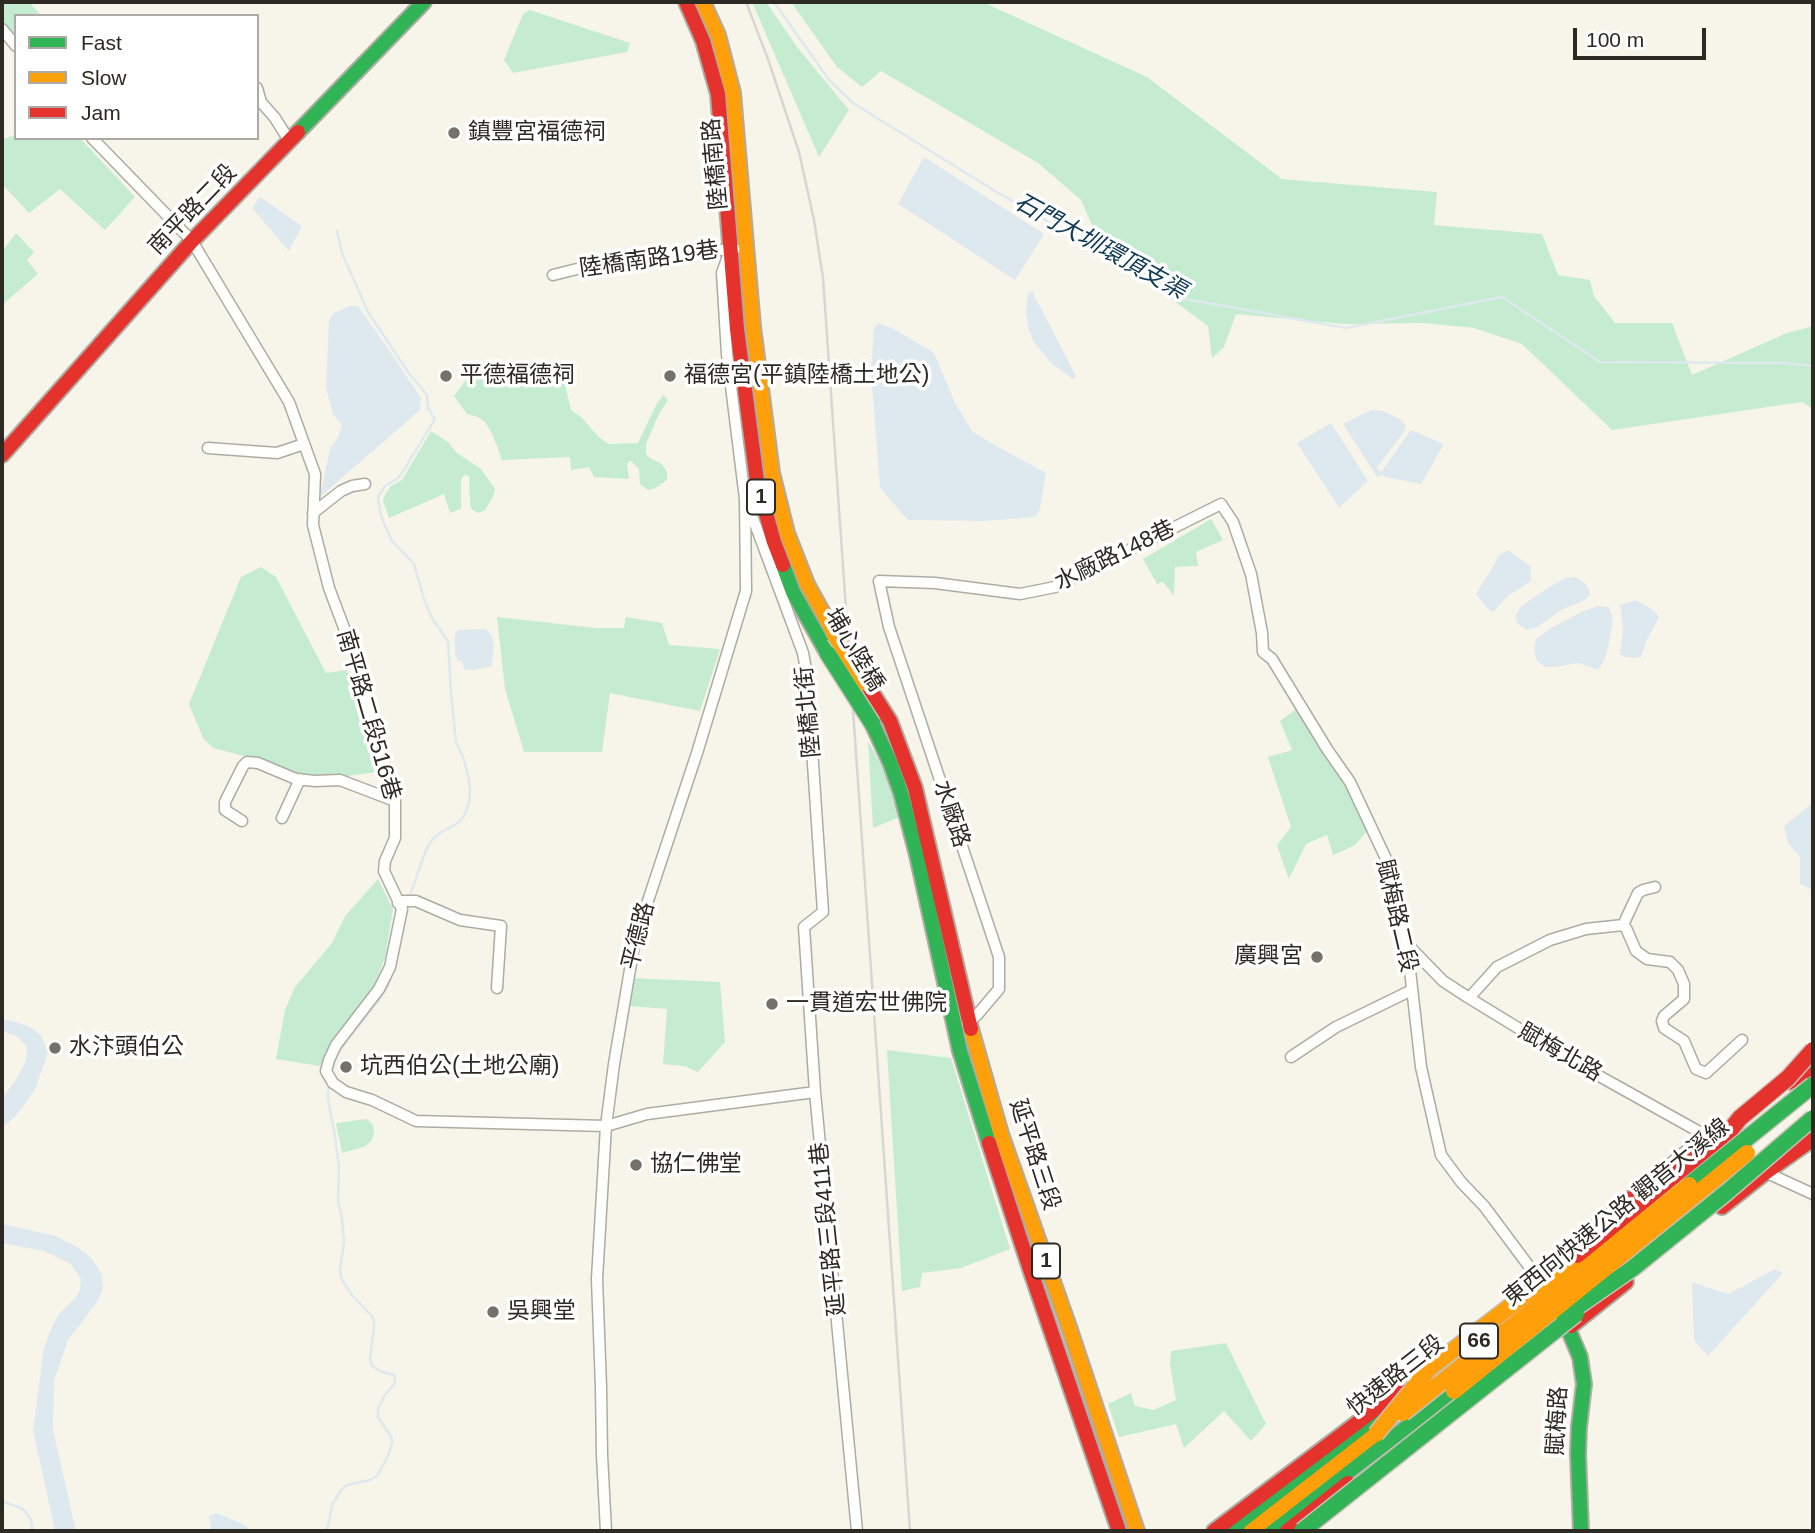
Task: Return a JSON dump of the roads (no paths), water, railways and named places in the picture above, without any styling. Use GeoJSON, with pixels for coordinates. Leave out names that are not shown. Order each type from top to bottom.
{"type":"FeatureCollection","features":[{"type":"Feature","properties":{"kind":"main road","name":"南平路二段"},"geometry":{"type":"LineString","coordinates":[[2,455],[192,241],[424,2]]}},
{"type":"Feature","properties":{"kind":"main road","name":"陸橋南路"},"geometry":{"type":"LineString","coordinates":[[685,2],[703,41],[718,94],[738,249],[745,328]]}},
{"type":"Feature","properties":{"kind":"main road","name":"陸橋南路"},"geometry":{"type":"LineString","coordinates":[[703,2],[718,35],[733,93],[738,249]]}},
{"type":"Feature","properties":{"kind":"main road","name":"埔心陸橋"},"geometry":{"type":"LineString","coordinates":[[745,328],[766,416],[772,473],[787,533],[807,584],[835,635],[890,721],[915,788],[963,990]]}},
{"type":"Feature","properties":{"kind":"main road","name":"埔心陸橋"},"geometry":{"type":"LineString","coordinates":[[745,328],[757,481],[774,542],[793,592],[872,723],[890,762],[917,855],[946,992]]}},
{"type":"Feature","properties":{"kind":"main road","name":"延平路三段"},"geometry":{"type":"LineString","coordinates":[[963,990],[962,1024],[993,1154],[1052,1333],[1104,1462],[1137,1531]]}},
{"type":"Feature","properties":{"kind":"main road","name":"延平路三段"},"geometry":{"type":"LineString","coordinates":[[946,992],[962,1024],[1069,1327],[1119,1531]]}},
{"type":"Feature","properties":{"kind":"main road"},"geometry":{"type":"LineString","coordinates":[[1763,1103],[1813,1038]]}},
{"type":"Feature","properties":{"kind":"main road"},"geometry":{"type":"LineString","coordinates":[[1214,1531],[1229,1526],[1567,1264],[1732,1128],[1740,1118],[1788,1078],[1813,1050]]}},
{"type":"Feature","properties":{"kind":"main road","name":"快速路三段"},"geometry":{"type":"LineString","coordinates":[[1229,1526],[1541,1283],[1724,1146],[1763,1103],[1813,1068]]}},
{"type":"Feature","properties":{"kind":"main road"},"geometry":{"type":"LineString","coordinates":[[1732,1128],[1745,1123],[1813,1068]]}},
{"type":"Feature","properties":{"kind":"main road","name":"東西向快速公路 觀音大溪線"},"geometry":{"type":"LineString","coordinates":[[1251,1531],[1377,1434],[1813,1085]]}},
{"type":"Feature","properties":{"kind":"main road","name":"東西向快速公路 觀音大溪線"},"geometry":{"type":"LineString","coordinates":[[1271,1531],[1454,1391],[1813,1099]]}},
{"type":"Feature","properties":{"kind":"main road"},"geometry":{"type":"LineString","coordinates":[[1565,1323],[1759,1167],[1813,1119]]}},
{"type":"Feature","properties":{"kind":"main road"},"geometry":{"type":"LineString","coordinates":[[1302,1531],[1633,1268],[1813,1119]]}},
{"type":"Feature","properties":{"kind":"main road"},"geometry":{"type":"LineString","coordinates":[[1727,1192],[1813,1130]]}},
{"type":"Feature","properties":{"kind":"main road","name":"快速路三段"},"geometry":{"type":"LineString","coordinates":[[1541,1283],[1708,1136]]}},
{"type":"Feature","properties":{"kind":"main road"},"geometry":{"type":"LineString","coordinates":[[1759,1167],[1813,1139]]}},
{"type":"Feature","properties":{"kind":"main road"},"geometry":{"type":"LineString","coordinates":[[1454,1391],[1633,1268]]}},
{"type":"Feature","properties":{"kind":"main road","name":"66"},"geometry":{"type":"LineString","coordinates":[[1287,1531],[1565,1323]]}},
{"type":"Feature","properties":{"kind":"main road","name":"賦梅路"},"geometry":{"type":"LineString","coordinates":[[1565,1323],[1580,1357],[1584,1384],[1578,1454],[1581,1531]]}},
{"type":"Feature","properties":{"kind":"main road"},"geometry":{"type":"LineString","coordinates":[[1052,1333],[1069,1327]]}},
{"type":"Feature","properties":{"kind":"main road"},"geometry":{"type":"LineString","coordinates":[[1377,1434],[1430,1368]]}},
{"type":"Feature","properties":{"kind":"street"},"geometry":{"type":"LineString","coordinates":[[2,29],[14,44]]}},
{"type":"Feature","properties":{"kind":"street"},"geometry":{"type":"LineString","coordinates":[[259,95],[261,102],[290,142]]}},
{"type":"Feature","properties":{"kind":"street","name":"南平路二段516巷"},"geometry":{"type":"LineString","coordinates":[[94,140],[192,241],[289,402],[315,474],[313,525],[329,588],[358,665],[395,801],[395,838],[384,871],[402,909],[390,967],[379,989],[329,1059],[326,1071],[331,1079],[346,1092],[372,1100],[416,1121],[606,1126],[648,1114],[816,1092]]}},
{"type":"Feature","properties":{"kind":"street","name":"陸橋南路19巷"},"geometry":{"type":"LineString","coordinates":[[553,275],[665,254],[738,249]]}},
{"type":"Feature","properties":{"kind":"street","name":"陸橋南路"},"geometry":{"type":"LineString","coordinates":[[727,355],[722,273],[738,249]]}},
{"type":"Feature","properties":{"kind":"street","name":"平德路"},"geometry":{"type":"LineString","coordinates":[[606,1531],[597,1279],[606,1126],[635,940],[747,591],[745,499],[727,355]]}},
{"type":"Feature","properties":{"kind":"street"},"geometry":{"type":"LineString","coordinates":[[208,447],[277,453],[304,444]]}},
{"type":"Feature","properties":{"kind":"street"},"geometry":{"type":"LineString","coordinates":[[313,513],[341,491],[365,484]]}},
{"type":"Feature","properties":{"kind":"street","name":"陸橋北街"},"geometry":{"type":"LineString","coordinates":[[745,499],[803,653],[807,675],[823,912],[804,927]]}},
{"type":"Feature","properties":{"kind":"street","name":"水廠路148巷"},"geometry":{"type":"LineString","coordinates":[[879,581],[935,583],[1020,594],[1055,587],[1221,504]]}},
{"type":"Feature","properties":{"kind":"street","name":"賦梅路二段"},"geometry":{"type":"LineString","coordinates":[[1221,504],[1233,522],[1251,575],[1263,652],[1272,659],[1350,782],[1388,863],[1407,944],[1422,1067],[1441,1155],[1461,1182],[1484,1206],[1541,1283]]}},
{"type":"Feature","properties":{"kind":"street","name":"水廠路"},"geometry":{"type":"LineString","coordinates":[[879,581],[889,627],[999,957],[999,989],[962,1024]]}},
{"type":"Feature","properties":{"kind":"street"},"geometry":{"type":"LineString","coordinates":[[242,821],[225,810],[225,802],[247,761],[300,779],[340,780],[395,801]]}},
{"type":"Feature","properties":{"kind":"street"},"geometry":{"type":"LineString","coordinates":[[282,818],[300,779]]}},
{"type":"Feature","properties":{"kind":"street"},"geometry":{"type":"LineString","coordinates":[[1623,925],[1638,893],[1655,887]]}},
{"type":"Feature","properties":{"kind":"street"},"geometry":{"type":"LineString","coordinates":[[400,902],[416,901],[460,920],[501,926],[497,988]]}},
{"type":"Feature","properties":{"kind":"street"},"geometry":{"type":"LineString","coordinates":[[1469,998],[1497,967],[1550,940],[1586,929],[1623,925]]}},
{"type":"Feature","properties":{"kind":"street"},"geometry":{"type":"LineString","coordinates":[[1623,925],[1636,951],[1647,959],[1671,962],[1678,970],[1684,984],[1684,999],[1664,1016],[1662,1021],[1664,1028],[1684,1041],[1696,1069],[1706,1073],[1742,1040]]}},
{"type":"Feature","properties":{"kind":"street","name":"延平路三段411巷"},"geometry":{"type":"LineString","coordinates":[[804,927],[816,1092],[857,1531]]}},
{"type":"Feature","properties":{"kind":"street","name":"賦梅北路"},"geometry":{"type":"LineString","coordinates":[[1407,944],[1443,981],[1469,998],[1567,1058],[1759,1167]]}},
{"type":"Feature","properties":{"kind":"street"},"geometry":{"type":"LineString","coordinates":[[1291,1057],[1336,1027],[1412,990]]}},
{"type":"Feature","properties":{"kind":"street"},"geometry":{"type":"LineString","coordinates":[[1759,1167],[1813,1194]]}},
{"type":"Feature","properties":{"kind":"waterway","name":"石門大圳環頂支渠"},"geometry":{"type":"LineString","coordinates":[[774,2],[829,80],[853,103],[995,191],[1180,298],[1346,328],[1502,297],[1600,362],[1783,363],[1813,366]]}},
{"type":"Feature","properties":{"kind":"waterway"},"geometry":{"type":"LineString","coordinates":[[337,231],[342,253],[368,312],[408,372],[427,395],[428,408],[435,419],[404,470],[398,478],[385,486],[378,497],[380,512],[392,541],[414,564],[432,618],[448,641],[456,742],[463,757],[470,790],[464,816],[432,840],[426,850],[409,898]]}},
{"type":"Feature","properties":{"kind":"waterway"},"geometry":{"type":"LineString","coordinates":[[331,1074],[337,1054],[379,1000],[392,973]]}},
{"type":"Feature","properties":{"kind":"waterway"},"geometry":{"type":"LineString","coordinates":[[324,1531],[328,1527],[332,1505],[341,1490],[347,1485],[377,1476],[387,1458],[392,1438],[378,1417],[378,1409],[395,1383],[394,1375],[372,1366],[370,1359],[374,1321],[341,1278],[344,1243],[338,1201],[339,1167],[328,1099],[329,1084]]}},
{"type":"Feature","properties":{"kind":"waterway"},"geometry":{"type":"LineString","coordinates":[[2,1501],[23,1509],[31,1519],[32,1531]]}},
{"type":"Feature","properties":{"kind":"railway"},"geometry":{"type":"LineString","coordinates":[[746,2],[799,152],[823,278],[910,1531]]}},
{"type":"Feature","properties":{"kind":"place","name":"鎮豐宮福德祠"},"geometry":{"type":"Point","coordinates":[454,133]}},
{"type":"Feature","properties":{"kind":"place","name":"平德福德祠"},"geometry":{"type":"Point","coordinates":[446,376]}},
{"type":"Feature","properties":{"kind":"place","name":"福德宮(平鎮陸橋土地公)"},"geometry":{"type":"Point","coordinates":[670,376]}},
{"type":"Feature","properties":{"kind":"place","name":"廣興宮"},"geometry":{"type":"Point","coordinates":[1317,957]}},
{"type":"Feature","properties":{"kind":"place","name":"一貫道宏世佛院"},"geometry":{"type":"Point","coordinates":[772,1004]}},
{"type":"Feature","properties":{"kind":"place","name":"水汴頭伯公"},"geometry":{"type":"Point","coordinates":[55,1048]}},
{"type":"Feature","properties":{"kind":"place","name":"坑西伯公(土地公廟)"},"geometry":{"type":"Point","coordinates":[346,1067]}},
{"type":"Feature","properties":{"kind":"place","name":"協仁佛堂"},"geometry":{"type":"Point","coordinates":[636,1165]}},
{"type":"Feature","properties":{"kind":"place","name":"吳興堂"},"geometry":{"type":"Point","coordinates":[493,1312]}}]}
